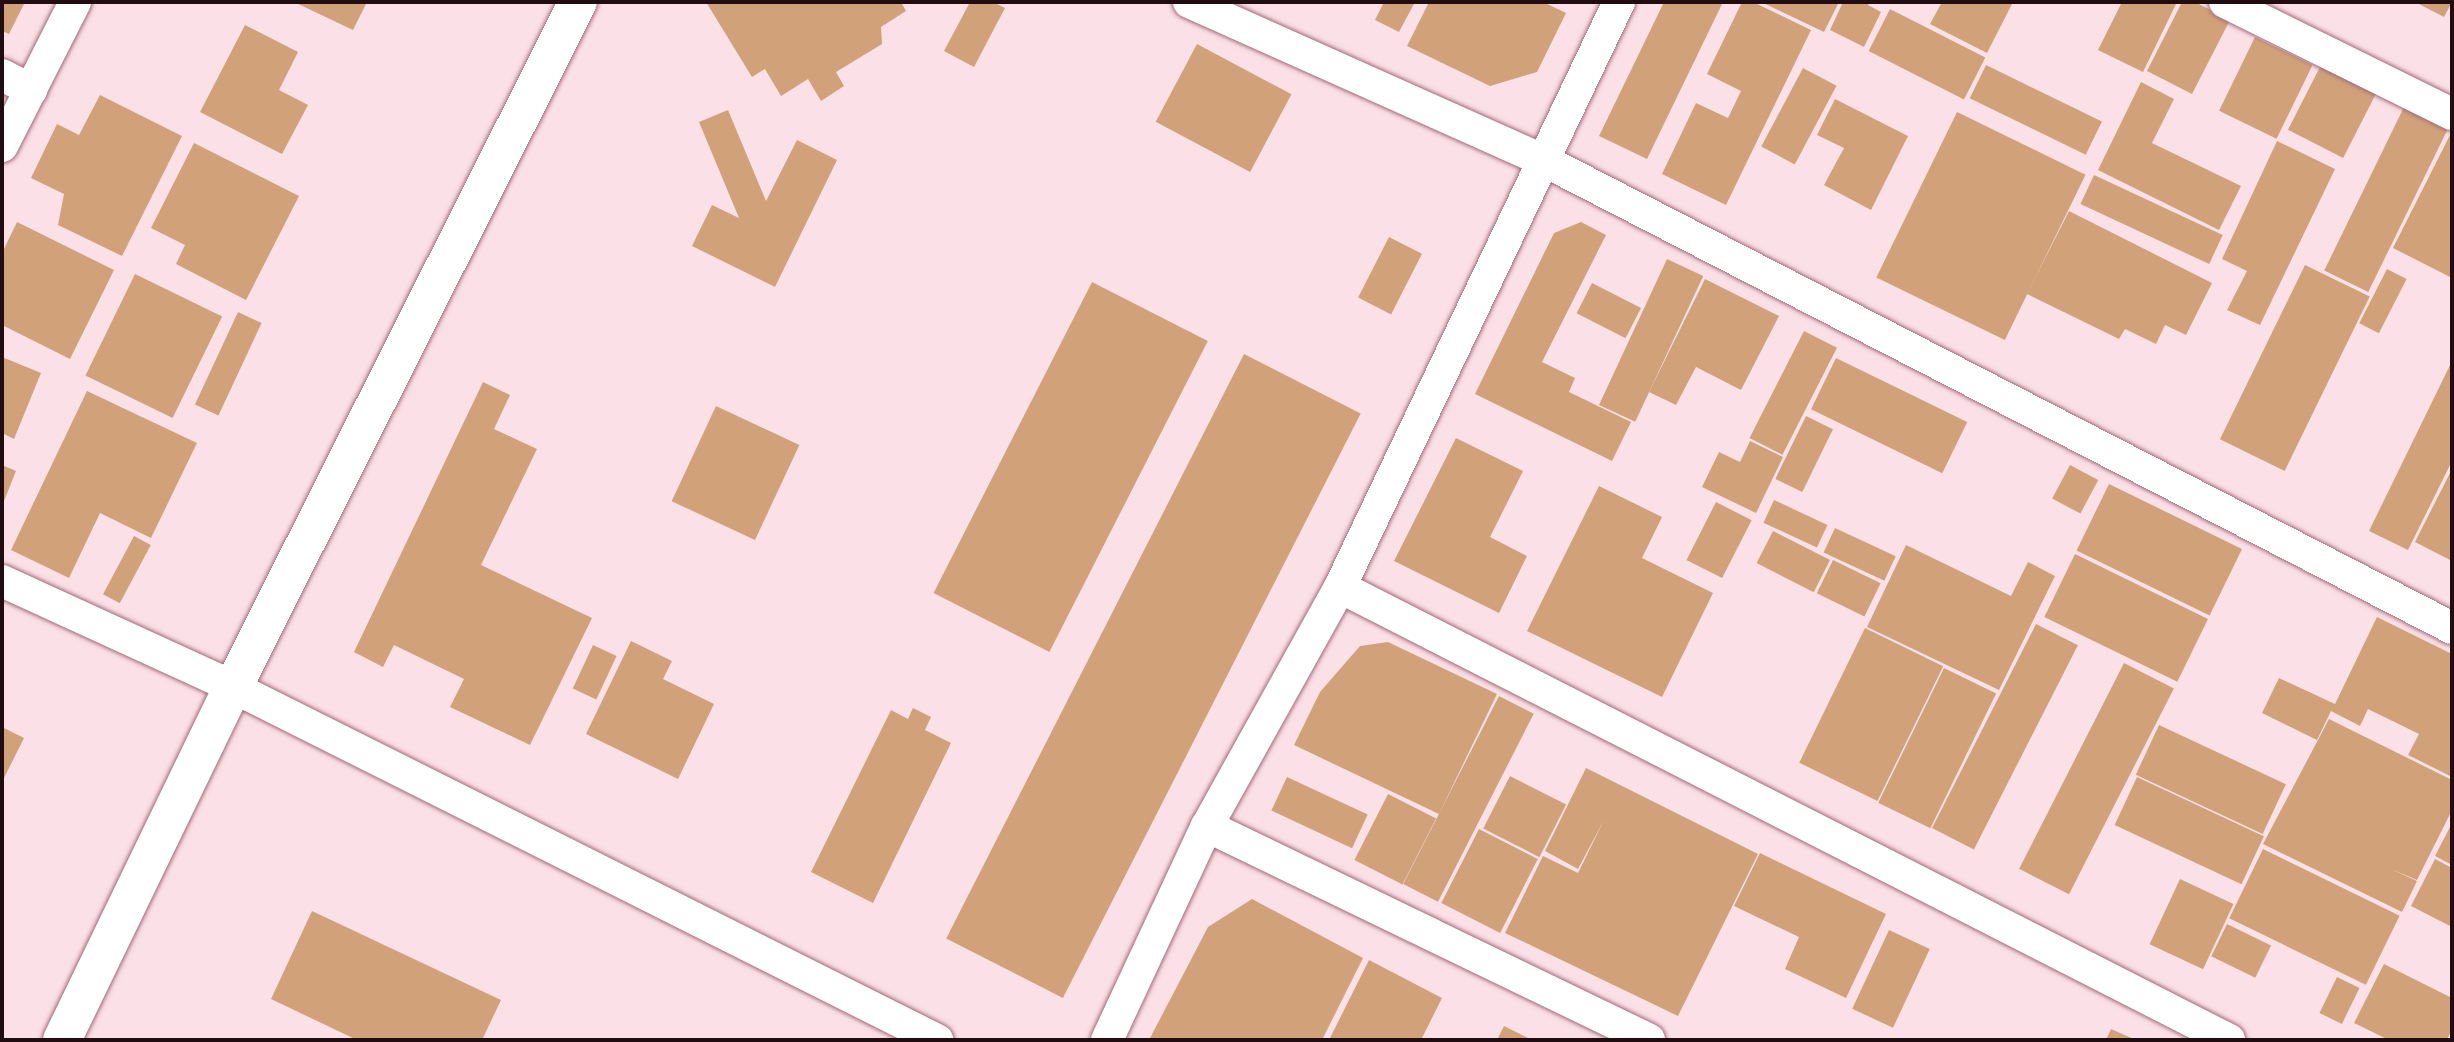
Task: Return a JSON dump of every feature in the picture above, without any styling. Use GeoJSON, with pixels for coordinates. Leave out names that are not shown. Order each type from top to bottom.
{"type":"FeatureCollection","features":[{"type":"Feature","properties":{"kind":"main road"},"geometry":{"type":"LineString","coordinates":[[62,1040],[233,687],[578,2]]}},
{"type":"Feature","properties":{"kind":"street"},"geometry":{"type":"LineString","coordinates":[[2,146],[75,2]]}},
{"type":"Feature","properties":{"kind":"street"},"geometry":{"type":"LineString","coordinates":[[1189,2],[1543,160],[2452,628]]}},
{"type":"Feature","properties":{"kind":"street"},"geometry":{"type":"LineString","coordinates":[[1107,1040],[1207,826],[1340,587],[1619,2]]}},
{"type":"Feature","properties":{"kind":"street"},"geometry":{"type":"LineString","coordinates":[[2225,2],[2452,114]]}},
{"type":"Feature","properties":{"kind":"street"},"geometry":{"type":"LineString","coordinates":[[2,75],[31,90]]}},
{"type":"Feature","properties":{"kind":"street"},"geometry":{"type":"LineString","coordinates":[[2,581],[233,687],[937,1040]]}},
{"type":"Feature","properties":{"kind":"street"},"geometry":{"type":"LineString","coordinates":[[1340,587],[2229,1040]]}},
{"type":"Feature","properties":{"kind":"street"},"geometry":{"type":"LineString","coordinates":[[1207,826],[1649,1040]]}},
{"type":"Feature","properties":{"kind":"building"},"geometry":{"type":"Polygon","coordinates":[[[2,2],[25,2],[9,34],[2,31],[2,2]]]}},
{"type":"Feature","properties":{"kind":"building"},"geometry":{"type":"Polygon","coordinates":[[[294,2],[367,2],[353,30],[294,2]]]}},
{"type":"Feature","properties":{"kind":"building"},"geometry":{"type":"Polygon","coordinates":[[[706,2],[901,2],[906,11],[881,27],[882,44],[836,72],[844,86],[821,101],[808,79],[781,96],[765,69],[752,77],[706,2]]]}},
{"type":"Feature","properties":{"kind":"building"},"geometry":{"type":"Polygon","coordinates":[[[970,2],[993,2],[1005,8],[974,67],[944,51],[970,2]]]}},
{"type":"Feature","properties":{"kind":"building"},"geometry":{"type":"Polygon","coordinates":[[[1384,2],[1415,2],[1399,32],[1375,20],[1384,2]]]}},
{"type":"Feature","properties":{"kind":"building"},"geometry":{"type":"Polygon","coordinates":[[[1429,2],[1543,2],[1566,13],[1537,72],[1490,86],[1407,46],[1429,2]]]}},
{"type":"Feature","properties":{"kind":"building"},"geometry":{"type":"Polygon","coordinates":[[[1664,2],[1723,2],[1647,159],[1599,136],[1664,2]]]}},
{"type":"Feature","properties":{"kind":"building"},"geometry":{"type":"Polygon","coordinates":[[[1742,2],[1753,2],[1811,30],[1726,205],[1662,174],[1696,103],[1728,118],[1741,91],[1707,74],[1742,2]]]}},
{"type":"Feature","properties":{"kind":"building"},"geometry":{"type":"Polygon","coordinates":[[[1761,2],[1839,2],[1824,32],[1761,2]]]}},
{"type":"Feature","properties":{"kind":"building"},"geometry":{"type":"Polygon","coordinates":[[[1843,2],[1870,2],[1868,5],[1881,12],[1864,47],[1830,30],[1843,2]]]}},
{"type":"Feature","properties":{"kind":"building"},"geometry":{"type":"Polygon","coordinates":[[[1942,2],[2012,4],[1987,53],[1930,24],[1942,2]]]}},
{"type":"Feature","properties":{"kind":"building"},"geometry":{"type":"Polygon","coordinates":[[[2122,2],[2177,2],[2143,72],[2098,50],[2122,2]]]}},
{"type":"Feature","properties":{"kind":"building"},"geometry":{"type":"Polygon","coordinates":[[[2182,2],[2195,2],[2230,20],[2192,94],[2147,71],[2182,2]]]}},
{"type":"Feature","properties":{"kind":"building"},"geometry":{"type":"Polygon","coordinates":[[[2415,2],[2452,2],[2444,17],[2415,2]]]}},
{"type":"Feature","properties":{"kind":"building"},"geometry":{"type":"Polygon","coordinates":[[[1890,9],[1985,58],[1964,99],[1869,51],[1890,9]]]}},
{"type":"Feature","properties":{"kind":"building"},"geometry":{"type":"Polygon","coordinates":[[[245,25],[298,52],[279,90],[308,105],[282,154],[200,112],[245,25]]]}},
{"type":"Feature","properties":{"kind":"building"},"geometry":{"type":"Polygon","coordinates":[[[2255,37],[2313,65],[2277,139],[2219,111],[2255,37]]]}},
{"type":"Feature","properties":{"kind":"building"},"geometry":{"type":"Polygon","coordinates":[[[1197,44],[1291,94],[1250,172],[1156,122],[1197,44]]]}},
{"type":"Feature","properties":{"kind":"building"},"geometry":{"type":"Polygon","coordinates":[[[2322,63],[2377,91],[2343,158],[2288,130],[2322,63]]]}},
{"type":"Feature","properties":{"kind":"building"},"geometry":{"type":"Polygon","coordinates":[[[1986,65],[2102,122],[2086,155],[1970,98],[1986,65]]]}},
{"type":"Feature","properties":{"kind":"building"},"geometry":{"type":"Polygon","coordinates":[[[1803,68],[1837,86],[1795,164],[1761,147],[1803,68]]]}},
{"type":"Feature","properties":{"kind":"building"},"geometry":{"type":"Polygon","coordinates":[[[2141,82],[2174,99],[2152,143],[2241,186],[2219,230],[2098,170],[2141,82]]]}},
{"type":"Feature","properties":{"kind":"building"},"geometry":{"type":"Polygon","coordinates":[[[100,95],[182,136],[122,256],[58,225],[64,194],[31,178],[57,124],[79,135],[100,95]]]}},
{"type":"Feature","properties":{"kind":"building"},"geometry":{"type":"Polygon","coordinates":[[[1835,99],[1908,136],[1871,210],[1824,185],[1844,148],[1817,135],[1835,99]]]}},
{"type":"Feature","properties":{"kind":"building"},"geometry":{"type":"Polygon","coordinates":[[[2404,107],[2448,128],[2368,292],[2324,271],[2404,107]]]}},
{"type":"Feature","properties":{"kind":"building"},"geometry":{"type":"Polygon","coordinates":[[[728,110],[766,201],[797,140],[837,160],[775,287],[692,246],[712,205],[739,218],[699,122],[728,110]]]}},
{"type":"Feature","properties":{"kind":"building"},"geometry":{"type":"Polygon","coordinates":[[[1957,112],[2086,175],[2005,340],[1876,277],[1957,112]]]}},
{"type":"Feature","properties":{"kind":"building"},"geometry":{"type":"Polygon","coordinates":[[[2452,131],[2452,278],[2393,248],[2452,131]]]}},
{"type":"Feature","properties":{"kind":"building"},"geometry":{"type":"Polygon","coordinates":[[[2277,141],[2335,169],[2260,325],[2227,310],[2247,271],[2222,259],[2277,141]]]}},
{"type":"Feature","properties":{"kind":"building"},"geometry":{"type":"Polygon","coordinates":[[[194,143],[299,196],[246,300],[176,264],[185,245],[151,228],[194,143]]]}},
{"type":"Feature","properties":{"kind":"building"},"geometry":{"type":"Polygon","coordinates":[[[2094,175],[2223,235],[2209,264],[2080,204],[2094,175]]]}},
{"type":"Feature","properties":{"kind":"building"},"geometry":{"type":"Polygon","coordinates":[[[2069,211],[2212,283],[2186,335],[2165,325],[2156,344],[2125,329],[2119,339],[2027,294],[2069,211]]]}},
{"type":"Feature","properties":{"kind":"building"},"geometry":{"type":"Polygon","coordinates":[[[17,222],[114,270],[70,359],[2,325],[2,253],[17,222]]]}},
{"type":"Feature","properties":{"kind":"building"},"geometry":{"type":"Polygon","coordinates":[[[1581,222],[1606,235],[1542,362],[1575,378],[1569,392],[1631,422],[1612,461],[1475,394],[1554,233],[1581,222]]]}},
{"type":"Feature","properties":{"kind":"building"},"geometry":{"type":"Polygon","coordinates":[[[1389,237],[1422,254],[1391,314],[1358,298],[1389,237]]]}},
{"type":"Feature","properties":{"kind":"building"},"geometry":{"type":"Polygon","coordinates":[[[1667,259],[1703,276],[1635,422],[1599,405],[1667,259]]]}},
{"type":"Feature","properties":{"kind":"building"},"geometry":{"type":"Polygon","coordinates":[[[2305,265],[2370,297],[2285,471],[2220,439],[2305,265]]]}},
{"type":"Feature","properties":{"kind":"building"},"geometry":{"type":"Polygon","coordinates":[[[2387,269],[2407,279],[2379,333],[2359,323],[2387,269]]]}},
{"type":"Feature","properties":{"kind":"building"},"geometry":{"type":"Polygon","coordinates":[[[135,274],[222,317],[173,418],[85,376],[135,274]]]}},
{"type":"Feature","properties":{"kind":"building"},"geometry":{"type":"Polygon","coordinates":[[[1705,279],[1779,316],[1741,390],[1696,367],[1676,405],[1649,392],[1705,279]]]}},
{"type":"Feature","properties":{"kind":"building"},"geometry":{"type":"Polygon","coordinates":[[[1092,282],[1208,341],[1049,652],[934,593],[1092,282]]]}},
{"type":"Feature","properties":{"kind":"building"},"geometry":{"type":"Polygon","coordinates":[[[1592,283],[1641,308],[1626,338],[1577,313],[1592,283]]]}},
{"type":"Feature","properties":{"kind":"building"},"geometry":{"type":"Polygon","coordinates":[[[238,312],[262,323],[218,415],[195,404],[238,312]]]}},
{"type":"Feature","properties":{"kind":"building"},"geometry":{"type":"Polygon","coordinates":[[[1804,331],[1837,348],[1782,455],[1750,438],[1804,331]]]}},
{"type":"Feature","properties":{"kind":"building"},"geometry":{"type":"Polygon","coordinates":[[[1244,354],[1361,413],[1063,998],[946,939],[1244,354]]]}},
{"type":"Feature","properties":{"kind":"building"},"geometry":{"type":"Polygon","coordinates":[[[2,357],[41,373],[14,439],[2,433],[2,357]]]}},
{"type":"Feature","properties":{"kind":"building"},"geometry":{"type":"Polygon","coordinates":[[[1836,358],[1967,422],[1942,473],[1811,409],[1836,358]]]}},
{"type":"Feature","properties":{"kind":"building"},"geometry":{"type":"Polygon","coordinates":[[[2452,361],[2452,461],[2408,550],[2369,531],[2452,361]]]}},
{"type":"Feature","properties":{"kind":"building"},"geometry":{"type":"Polygon","coordinates":[[[483,382],[510,395],[494,429],[537,449],[481,565],[592,618],[530,745],[450,707],[464,679],[394,645],[383,667],[354,652],[483,382]]]}},
{"type":"Feature","properties":{"kind":"building"},"geometry":{"type":"Polygon","coordinates":[[[87,391],[197,443],[151,538],[100,513],[69,578],[11,550],[87,391]]]}},
{"type":"Feature","properties":{"kind":"building"},"geometry":{"type":"Polygon","coordinates":[[[716,406],[799,445],[755,540],[672,501],[716,406]]]}},
{"type":"Feature","properties":{"kind":"building"},"geometry":{"type":"Polygon","coordinates":[[[1806,416],[1833,429],[1802,492],[1775,479],[1806,416]]]}},
{"type":"Feature","properties":{"kind":"building"},"geometry":{"type":"Polygon","coordinates":[[[1456,438],[1523,471],[1490,537],[1527,556],[1499,613],[1394,561],[1456,438]]]}},
{"type":"Feature","properties":{"kind":"building"},"geometry":{"type":"Polygon","coordinates":[[[1750,441],[1783,457],[1756,513],[1702,487],[1719,452],[1740,462],[1750,441]]]}},
{"type":"Feature","properties":{"kind":"building"},"geometry":{"type":"Polygon","coordinates":[[[2,465],[16,471],[2,506],[2,465]]]}},
{"type":"Feature","properties":{"kind":"building"},"geometry":{"type":"Polygon","coordinates":[[[2070,465],[2098,480],[2080,514],[2052,499],[2070,465]]]}},
{"type":"Feature","properties":{"kind":"building"},"geometry":{"type":"Polygon","coordinates":[[[2450,473],[2452,474],[2452,561],[2415,542],[2450,473]]]}},
{"type":"Feature","properties":{"kind":"building"},"geometry":{"type":"Polygon","coordinates":[[[2109,484],[2242,549],[2210,615],[2077,551],[2109,484]]]}},
{"type":"Feature","properties":{"kind":"building"},"geometry":{"type":"Polygon","coordinates":[[[1599,486],[1662,517],[1642,558],[1713,593],[1662,697],[1527,631],[1599,486]]]}},
{"type":"Feature","properties":{"kind":"building"},"geometry":{"type":"Polygon","coordinates":[[[1774,500],[1827,525],[1817,548],[1763,523],[1774,500]]]}},
{"type":"Feature","properties":{"kind":"building"},"geometry":{"type":"Polygon","coordinates":[[[1716,502],[1752,520],[1722,578],[1686,560],[1716,502]]]}},
{"type":"Feature","properties":{"kind":"building"},"geometry":{"type":"Polygon","coordinates":[[[1835,528],[1896,556],[1884,581],[1824,552],[1835,528]]]}},
{"type":"Feature","properties":{"kind":"building"},"geometry":{"type":"Polygon","coordinates":[[[1773,531],[1830,560],[1814,592],[1757,563],[1773,531]]]}},
{"type":"Feature","properties":{"kind":"building"},"geometry":{"type":"Polygon","coordinates":[[[134,536],[151,545],[120,603],[103,594],[134,536]]]}},
{"type":"Feature","properties":{"kind":"building"},"geometry":{"type":"Polygon","coordinates":[[[1906,545],[2011,596],[2028,562],[2055,576],[1999,690],[1867,627],[1906,545]]]}},
{"type":"Feature","properties":{"kind":"building"},"geometry":{"type":"Polygon","coordinates":[[[2075,554],[2208,619],[2177,682],[2044,617],[2075,554]]]}},
{"type":"Feature","properties":{"kind":"building"},"geometry":{"type":"Polygon","coordinates":[[[1833,560],[1881,583],[1864,616],[1817,593],[1833,560]]]}},
{"type":"Feature","properties":{"kind":"building"},"geometry":{"type":"Polygon","coordinates":[[[2377,617],[2452,654],[2452,777],[2408,755],[2419,734],[2368,709],[2360,726],[2331,711],[2317,740],[2262,713],[2279,678],[2335,704],[2377,617]]]}},
{"type":"Feature","properties":{"kind":"building"},"geometry":{"type":"Polygon","coordinates":[[[2036,624],[2078,645],[1974,849],[1932,828],[2036,624]]]}},
{"type":"Feature","properties":{"kind":"building"},"geometry":{"type":"Polygon","coordinates":[[[1865,628],[1943,666],[1877,801],[1799,763],[1865,628]]]}},
{"type":"Feature","properties":{"kind":"building"},"geometry":{"type":"Polygon","coordinates":[[[631,641],[672,661],[663,679],[714,704],[678,779],[586,734],[631,641]]]}},
{"type":"Feature","properties":{"kind":"building"},"geometry":{"type":"Polygon","coordinates":[[[1388,642],[1497,694],[1439,814],[1294,745],[1320,692],[1360,646],[1388,642]]]}},
{"type":"Feature","properties":{"kind":"building"},"geometry":{"type":"Polygon","coordinates":[[[593,645],[617,656],[596,699],[573,689],[593,645]]]}},
{"type":"Feature","properties":{"kind":"building"},"geometry":{"type":"Polygon","coordinates":[[[2124,663],[2174,688],[2069,894],[2019,869],[2124,663]]]}},
{"type":"Feature","properties":{"kind":"building"},"geometry":{"type":"Polygon","coordinates":[[[1944,668],[1996,693],[1930,828],[1878,803],[1944,668]]]}},
{"type":"Feature","properties":{"kind":"building"},"geometry":{"type":"Polygon","coordinates":[[[1499,696],[1534,714],[1438,902],[1403,884],[1499,696]]]}},
{"type":"Feature","properties":{"kind":"building"},"geometry":{"type":"Polygon","coordinates":[[[913,708],[931,717],[925,730],[951,743],[873,903],[811,872],[891,710],[908,719],[913,708]]]}},
{"type":"Feature","properties":{"kind":"building"},"geometry":{"type":"Polygon","coordinates":[[[2329,719],[2452,780],[2452,810],[2417,880],[2391,869],[2417,881],[2402,912],[2263,844],[2329,719]]]}},
{"type":"Feature","properties":{"kind":"building"},"geometry":{"type":"Polygon","coordinates":[[[2159,725],[2286,784],[2263,834],[2136,775],[2159,725]]]}},
{"type":"Feature","properties":{"kind":"building"},"geometry":{"type":"Polygon","coordinates":[[[2,727],[24,738],[2,782],[2,727]]]}},
{"type":"Feature","properties":{"kind":"building"},"geometry":{"type":"Polygon","coordinates":[[[1586,768],[1758,854],[1678,1016],[1505,933],[1543,856],[1578,873],[1604,820],[1578,869],[1545,851],[1586,768]]]}},
{"type":"Feature","properties":{"kind":"building"},"geometry":{"type":"Polygon","coordinates":[[[1510,776],[1566,805],[1539,857],[1483,829],[1510,776]]]}},
{"type":"Feature","properties":{"kind":"building"},"geometry":{"type":"Polygon","coordinates":[[[1287,777],[1368,815],[1352,848],[1271,811],[1287,777]]]}},
{"type":"Feature","properties":{"kind":"building"},"geometry":{"type":"Polygon","coordinates":[[[2137,777],[2264,836],[2241,884],[2115,825],[2137,777]]]}},
{"type":"Feature","properties":{"kind":"building"},"geometry":{"type":"Polygon","coordinates":[[[1388,794],[1436,819],[1403,884],[1354,860],[1388,794]]]}},
{"type":"Feature","properties":{"kind":"building"},"geometry":{"type":"Polygon","coordinates":[[[2452,823],[2452,865],[2435,856],[2452,823]]]}},
{"type":"Feature","properties":{"kind":"building"},"geometry":{"type":"Polygon","coordinates":[[[1479,829],[1538,859],[1500,933],[1441,903],[1479,829]]]}},
{"type":"Feature","properties":{"kind":"building"},"geometry":{"type":"Polygon","coordinates":[[[2263,849],[2400,916],[2366,985],[2229,918],[2263,849]]]}},
{"type":"Feature","properties":{"kind":"building"},"geometry":{"type":"Polygon","coordinates":[[[1760,853],[1886,914],[1846,998],[1785,969],[1799,937],[1734,906],[1760,853]]]}},
{"type":"Feature","properties":{"kind":"building"},"geometry":{"type":"Polygon","coordinates":[[[2435,859],[2452,868],[2452,927],[2411,906],[2435,859]]]}},
{"type":"Feature","properties":{"kind":"building"},"geometry":{"type":"Polygon","coordinates":[[[2180,879],[2233,904],[2203,969],[2150,944],[2180,879]]]}},
{"type":"Feature","properties":{"kind":"building"},"geometry":{"type":"Polygon","coordinates":[[[1252,899],[1363,958],[1322,1040],[1149,1040],[1208,927],[1252,899]]]}},
{"type":"Feature","properties":{"kind":"building"},"geometry":{"type":"Polygon","coordinates":[[[312,911],[501,1000],[482,1040],[357,1040],[271,999],[312,911]]]}},
{"type":"Feature","properties":{"kind":"building"},"geometry":{"type":"Polygon","coordinates":[[[2227,924],[2271,945],[2255,978],[2211,956],[2227,924]]]}},
{"type":"Feature","properties":{"kind":"building"},"geometry":{"type":"Polygon","coordinates":[[[1889,930],[1930,949],[1893,1028],[1852,1009],[1889,930]]]}},
{"type":"Feature","properties":{"kind":"building"},"geometry":{"type":"Polygon","coordinates":[[[1369,960],[1442,998],[1421,1040],[1329,1040],[1369,960]]]}},
{"type":"Feature","properties":{"kind":"building"},"geometry":{"type":"Polygon","coordinates":[[[2384,964],[2452,998],[2452,1029],[2447,1040],[2389,1040],[2354,1023],[2384,964]]]}},
{"type":"Feature","properties":{"kind":"building"},"geometry":{"type":"Polygon","coordinates":[[[2337,977],[2359,988],[2342,1024],[2319,1013],[2337,977]]]}},
{"type":"Feature","properties":{"kind":"building"},"geometry":{"type":"Polygon","coordinates":[[[1504,1026],[1532,1040],[1497,1040],[1504,1026]]]}},
{"type":"Feature","properties":{"kind":"building"},"geometry":{"type":"Polygon","coordinates":[[[2111,1029],[2136,1040],[2106,1040],[2111,1029]]]}}]}
